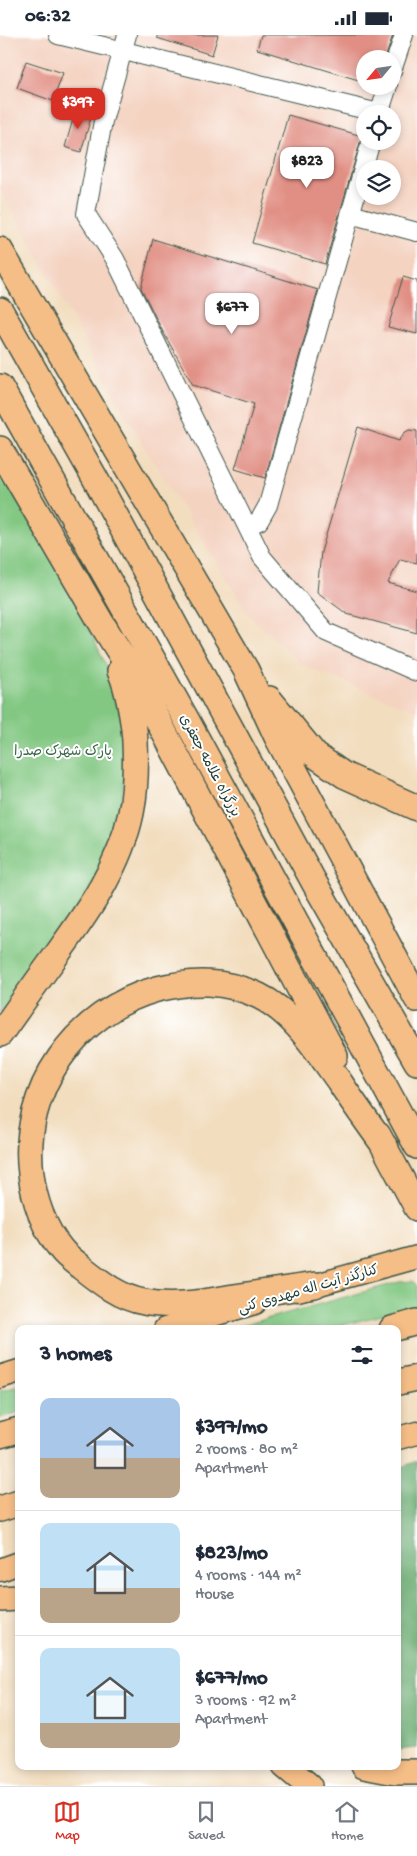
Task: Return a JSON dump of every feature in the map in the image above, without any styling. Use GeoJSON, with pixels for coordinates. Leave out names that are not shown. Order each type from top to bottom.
{"type":"FeatureCollection","features":[{"type":"Feature","properties":{"kind":"highway"},"geometry":{"type":"LineString","coordinates":[[0,250],[246,670],[277,737],[417,999]]}},
{"type":"Feature","properties":{"kind":"highway"},"geometry":{"type":"LineString","coordinates":[[0,311],[100,487],[315,884],[417,1062]]}},
{"type":"Feature","properties":{"kind":"highway","name":"بزرگراه علامه جعفری"},"geometry":{"type":"LineString","coordinates":[[0,387],[186,717],[417,1146]]}},
{"type":"Feature","properties":{"kind":"highway"},"geometry":{"type":"LineString","coordinates":[[0,449],[102,624],[134,675],[327,1042],[417,1207]]}},
{"type":"Feature","properties":{"kind":"highway"},"geometry":{"type":"LineString","coordinates":[[0,1034],[88,911],[109,876],[131,814],[135,778],[134,721],[122,675],[113,657],[102,624]]}},
{"type":"Feature","properties":{"kind":"highway"},"geometry":{"type":"LineString","coordinates":[[246,670],[315,755],[344,775],[417,808]]}},
{"type":"Feature","properties":{"kind":"highway"},"geometry":{"type":"LineString","coordinates":[[315,1285],[180,1304],[143,1302],[108,1288],[76,1263],[60,1249],[39,1209],[32,1186],[29,1162],[30,1137],[34,1113],[42,1089],[53,1067],[66,1047],[84,1029],[109,1010],[128,999],[187,982],[231,986],[260,997],[277,1007],[294,1024],[328,1067],[386,1148]]}},
{"type":"Feature","properties":{"kind":"highway"},"geometry":{"type":"LineString","coordinates":[[401,1326],[417,1322]]}},
{"type":"Feature","properties":{"kind":"highway"},"geometry":{"type":"LineString","coordinates":[[401,1382],[417,1378]]}},
{"type":"Feature","properties":{"kind":"highway"},"geometry":{"type":"LineString","coordinates":[[0,1435],[15,1431]]}},
{"type":"Feature","properties":{"kind":"highway"},"geometry":{"type":"LineString","coordinates":[[0,1509],[15,1504]]}},
{"type":"Feature","properties":{"kind":"highway"},"geometry":{"type":"LineString","coordinates":[[0,1599],[15,1598]]}},
{"type":"Feature","properties":{"kind":"highway"},"geometry":{"type":"LineString","coordinates":[[290,1770],[310,1786]]}},
{"type":"Feature","properties":{"kind":"highway"},"geometry":{"type":"LineString","coordinates":[[385,1770],[417,1772]]}},
{"type":"Feature","properties":{"kind":"main road","name":"کنارگذر آیت اله مهدوی کنی"},"geometry":{"type":"LineString","coordinates":[[179,1325],[417,1257]]}},
{"type":"Feature","properties":{"kind":"main road"},"geometry":{"type":"LineString","coordinates":[[0,1377],[15,1372]]}},
{"type":"Feature","properties":{"kind":"main road"},"geometry":{"type":"LineString","coordinates":[[401,1437],[417,1433]]}},
{"type":"Feature","properties":{"kind":"main road"},"geometry":{"type":"LineString","coordinates":[[0,1570],[15,1564]]}},
{"type":"Feature","properties":{"kind":"lane"},"geometry":{"type":"LineString","coordinates":[[58,35],[125,42],[356,107]]}},
{"type":"Feature","properties":{"kind":"lane"},"geometry":{"type":"LineString","coordinates":[[399,50],[404,35]]}},
{"type":"Feature","properties":{"kind":"lane"},"geometry":{"type":"LineString","coordinates":[[125,42],[103,121],[86,214],[115,259],[262,557],[326,632],[417,672]]}},
{"type":"Feature","properties":{"kind":"lane"},"geometry":{"type":"LineString","coordinates":[[246,526],[259,521],[268,505],[368,150]]}},
{"type":"Feature","properties":{"kind":"lane"},"geometry":{"type":"LineString","coordinates":[[350,214],[417,232]]}},
{"type":"Feature","properties":{"kind":"shaded area"},"geometry":{"type":"Polygon","coordinates":[[[0,35],[417,35],[417,711],[302,665],[249,615],[139,438],[0,189],[0,35]]]}},
{"type":"Feature","properties":{"kind":"green space","name":"پارک شهرک صدرا"},"geometry":{"type":"Polygon","coordinates":[[[0,470],[61,576],[113,680],[127,747],[119,825],[105,866],[68,923],[28,971],[0,1013],[0,470]]]}},
{"type":"Feature","properties":{"kind":"green space"},"geometry":{"type":"Polygon","coordinates":[[[413,1281],[417,1286],[417,1306],[343,1325],[244,1325],[399,1282],[413,1281]]]}},
{"type":"Feature","properties":{"kind":"green space"},"geometry":{"type":"Polygon","coordinates":[[[15,1387],[15,1413],[0,1418],[0,1391],[15,1387]]]}},
{"type":"Feature","properties":{"kind":"green space"},"geometry":{"type":"Polygon","coordinates":[[[417,1461],[417,1748],[401,1750],[401,1467],[417,1461]]]}},
{"type":"Feature","properties":{"kind":"building"},"geometry":{"type":"Polygon","coordinates":[[[157,35],[218,35],[212,55],[157,38],[157,35]]]}},
{"type":"Feature","properties":{"kind":"building"},"geometry":{"type":"Polygon","coordinates":[[[261,35],[393,35],[388,50],[356,50],[356,79],[257,49],[261,35]]]}},
{"type":"Feature","properties":{"kind":"building"},"geometry":{"type":"Polygon","coordinates":[[[26,61],[63,73],[53,101],[17,88],[26,61]]]}},
{"type":"Feature","properties":{"kind":"building"},"geometry":{"type":"Polygon","coordinates":[[[76,109],[92,114],[81,152],[65,147],[76,109]]]}},
{"type":"Feature","properties":{"kind":"building"},"geometry":{"type":"Polygon","coordinates":[[[288,115],[356,134],[356,150],[358,150],[325,264],[252,243],[288,115]]]}},
{"type":"Feature","properties":{"kind":"building"},"geometry":{"type":"Polygon","coordinates":[[[153,239],[318,290],[265,478],[235,469],[254,404],[193,385],[141,288],[153,239]]]}},
{"type":"Feature","properties":{"kind":"building"},"geometry":{"type":"Polygon","coordinates":[[[403,277],[417,281],[417,334],[388,327],[403,277]]]}},
{"type":"Feature","properties":{"kind":"building"},"geometry":{"type":"Polygon","coordinates":[[[358,427],[399,441],[404,433],[409,430],[417,431],[417,563],[400,559],[388,583],[417,591],[417,633],[347,614],[317,592],[321,552],[358,427]]]}}]}
